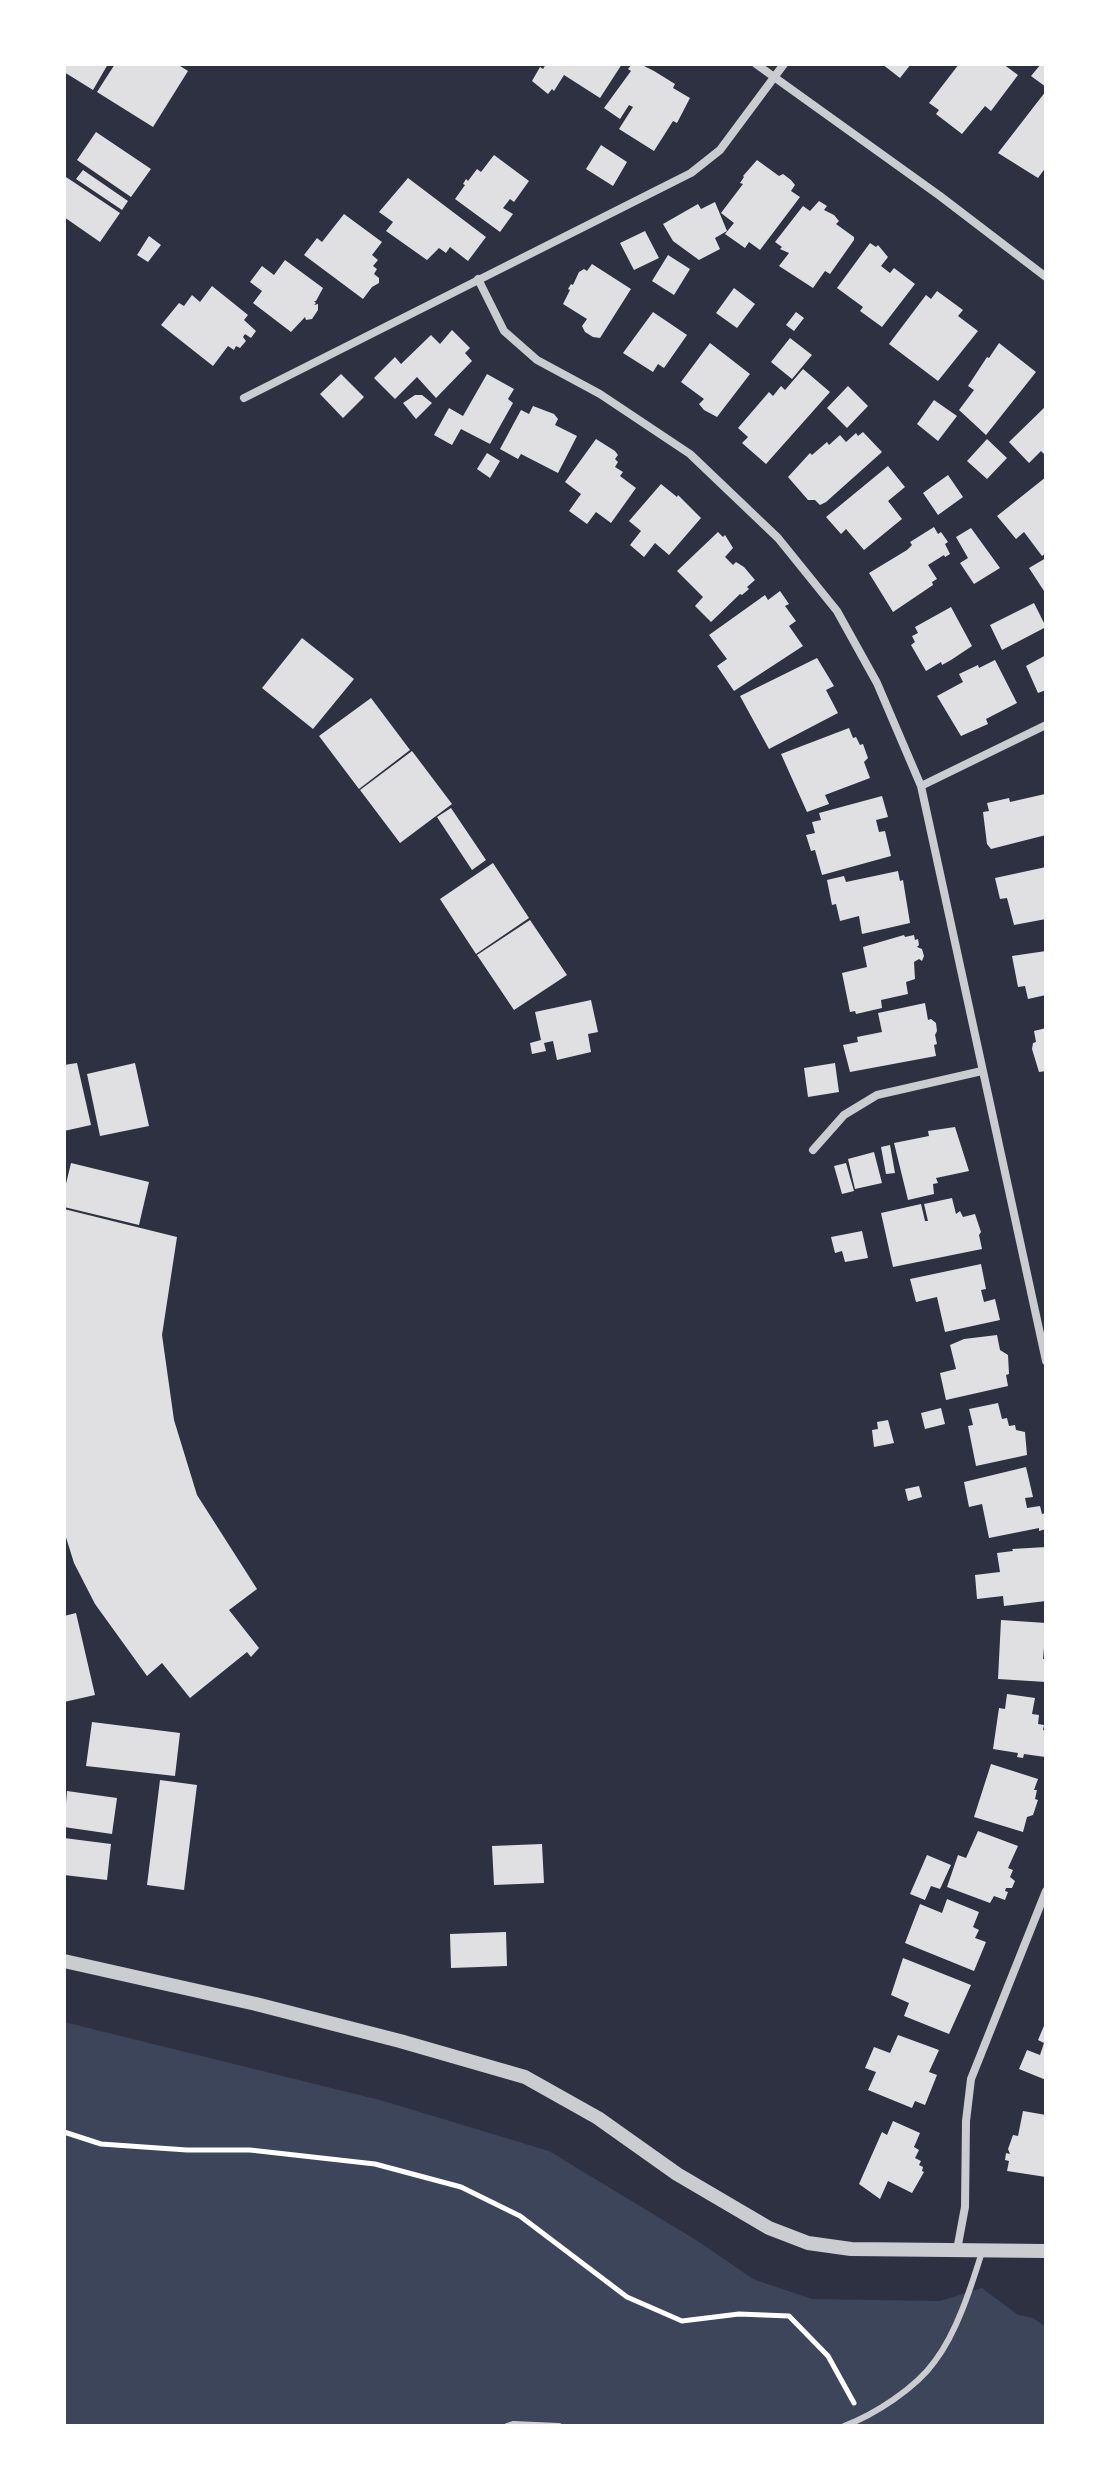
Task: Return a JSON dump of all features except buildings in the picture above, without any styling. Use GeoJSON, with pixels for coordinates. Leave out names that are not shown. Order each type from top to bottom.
{"type":"FeatureCollection","features":[{"type":"Feature","properties":{"kind":"street"},"geometry":{"type":"LineString","coordinates":[[756,64],[940,196],[1046,277]]}},
{"type":"Feature","properties":{"kind":"street"},"geometry":{"type":"LineString","coordinates":[[244,398],[691,173],[720,150],[784,64]]}},
{"type":"Feature","properties":{"kind":"street"},"geometry":{"type":"LineString","coordinates":[[478,279],[504,331],[537,360],[600,394],[690,454],[778,538],[837,611],[877,683],[921,786],[1046,1361]]}},
{"type":"Feature","properties":{"kind":"street"},"geometry":{"type":"LineString","coordinates":[[921,786],[1046,725]]}},
{"type":"Feature","properties":{"kind":"street"},"geometry":{"type":"LineString","coordinates":[[813,1150],[844,1115],[877,1095],[982,1071]]}},
{"type":"Feature","properties":{"kind":"street"},"geometry":{"type":"LineString","coordinates":[[957,2250],[965,2207],[966,2121],[971,2079],[1046,1891]]}},
{"type":"Feature","properties":{"kind":"street"},"geometry":{"type":"LineString","coordinates":[[64,1961],[271,2008],[525,2077],[598,2118],[677,2174],[769,2228],[808,2243],[851,2249],[1046,2251]]}},
{"type":"Feature","properties":{"kind":"lane"},"geometry":{"type":"LineString","coordinates":[[844,2426],[863,2419],[918,2379],[935,2361],[967,2299],[982,2252]]}},
{"type":"Feature","properties":{"kind":"lane"},"geometry":{"type":"LineString","coordinates":[[507,2426],[559,2426]]}},
{"type":"Feature","properties":{"kind":"path"},"geometry":{"type":"LineString","coordinates":[[64,2132],[101,2144],[250,2150],[375,2164],[461,2187],[520,2216],[627,2297],[682,2321],[739,2314],[789,2316],[828,2356],[863,2419]]}},
{"type":"Feature","properties":{"kind":"shaded area"},"geometry":{"type":"Polygon","coordinates":[[[64,2022],[380,2100],[549,2151],[696,2240],[753,2279],[812,2299],[940,2301],[982,2288],[1018,2315],[1033,2318],[1046,2327],[1046,2426],[64,2426],[64,2022]]]}}]}
